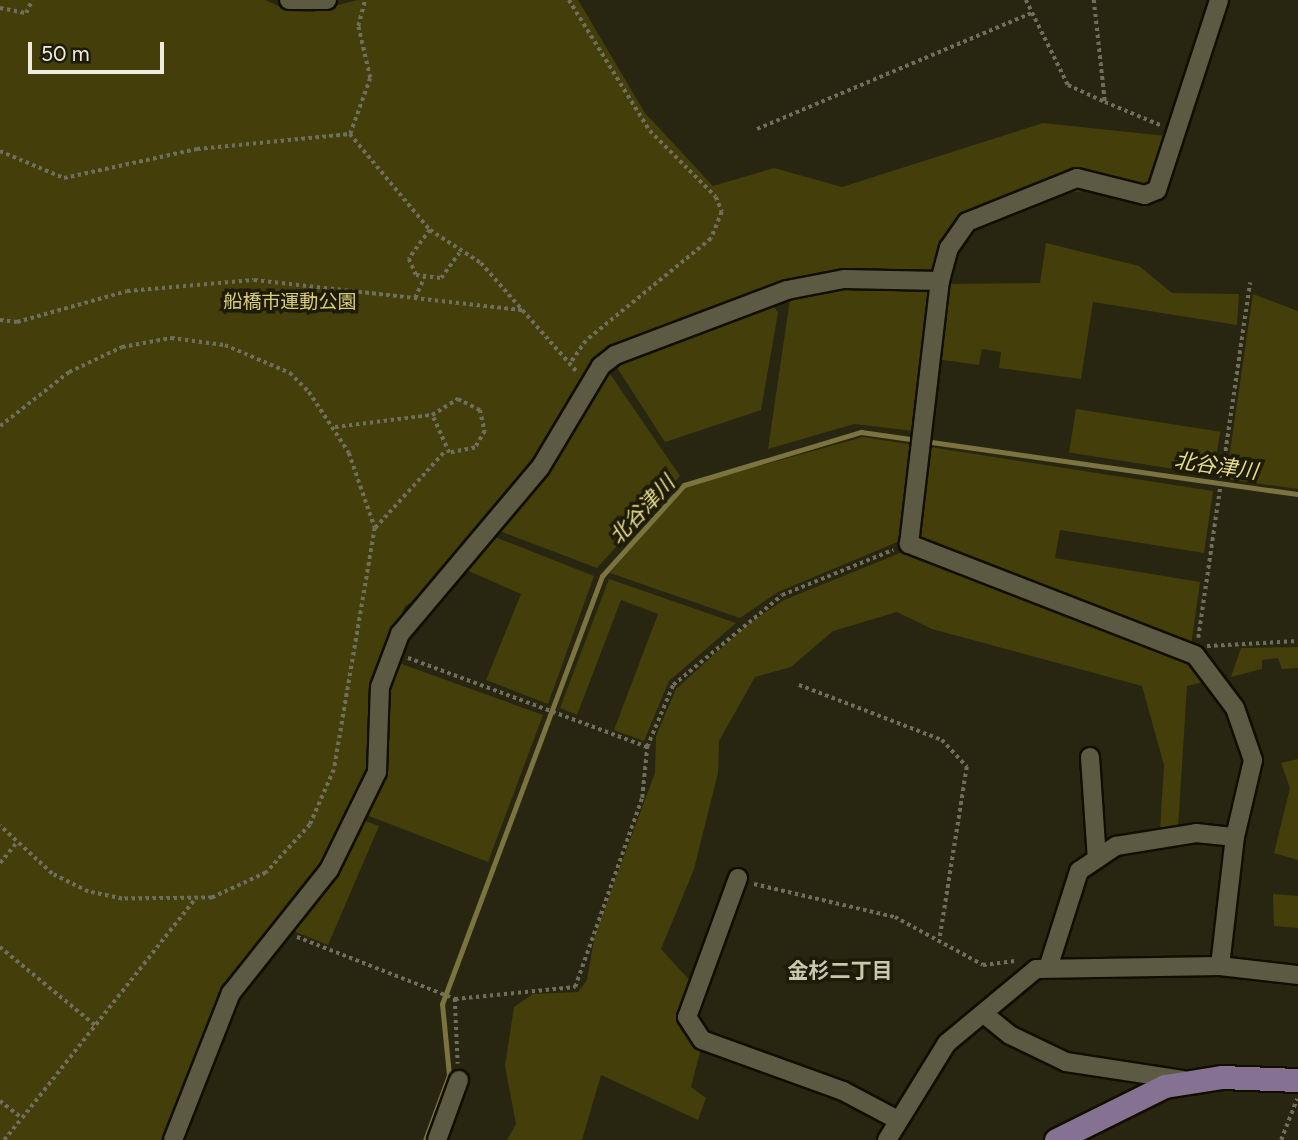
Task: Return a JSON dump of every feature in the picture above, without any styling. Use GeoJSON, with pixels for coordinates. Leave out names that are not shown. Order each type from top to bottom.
{"type":"FeatureCollection","features":[{"type":"Feature","properties":{"kind":"main road"},"geometry":{"type":"LineString","coordinates":[[1056,1140],[1121,1103],[1191,1081],[1298,1080]]}},
{"type":"Feature","properties":{"kind":"street"},"geometry":{"type":"LineString","coordinates":[[289,0],[327,0]]}},
{"type":"Feature","properties":{"kind":"street"},"geometry":{"type":"LineString","coordinates":[[1219,0],[1171,130],[1168,170],[1157,190],[1145,195],[1077,178],[979,214],[955,236],[940,281],[909,544],[1195,655],[1223,688],[1251,744],[1251,776],[1235,837],[1220,966]]}},
{"type":"Feature","properties":{"kind":"street"},"geometry":{"type":"LineString","coordinates":[[173,1140],[231,993],[329,870],[377,772],[380,687],[393,652],[413,613],[540,468],[586,382],[615,355],[787,289],[844,279],[940,281]]}},
{"type":"Feature","properties":{"kind":"street"},"geometry":{"type":"LineString","coordinates":[[1090,757],[1097,859]]}},
{"type":"Feature","properties":{"kind":"street"},"geometry":{"type":"LineString","coordinates":[[887,1140],[947,1043],[1042,967],[1071,887],[1097,859],[1116,846],[1182,835],[1235,837]]}},
{"type":"Feature","properties":{"kind":"street"},"geometry":{"type":"LineString","coordinates":[[738,878],[687,1017],[702,1040],[843,1091],[898,1120]]}},
{"type":"Feature","properties":{"kind":"street"},"geometry":{"type":"LineString","coordinates":[[1042,967],[1220,966],[1298,975]]}},
{"type":"Feature","properties":{"kind":"street"},"geometry":{"type":"LineString","coordinates":[[985,1014],[1066,1062],[1191,1081]]}},
{"type":"Feature","properties":{"kind":"street"},"geometry":{"type":"LineString","coordinates":[[437,1140],[459,1080]]}},
{"type":"Feature","properties":{"kind":"path"},"geometry":{"type":"LineString","coordinates":[[0,8],[26,13],[32,0]]}},
{"type":"Feature","properties":{"kind":"path"},"geometry":{"type":"LineString","coordinates":[[350,134],[370,78],[358,26],[365,0]]}},
{"type":"Feature","properties":{"kind":"path"},"geometry":{"type":"LineString","coordinates":[[569,0],[650,131],[716,197],[722,212],[711,239],[586,341],[570,364]]}},
{"type":"Feature","properties":{"kind":"path"},"geometry":{"type":"LineString","coordinates":[[1026,0],[1068,85],[1171,130]]}},
{"type":"Feature","properties":{"kind":"path"},"geometry":{"type":"LineString","coordinates":[[1094,0],[1105,102]]}},
{"type":"Feature","properties":{"kind":"path"},"geometry":{"type":"LineString","coordinates":[[757,129],[1032,13]]}},
{"type":"Feature","properties":{"kind":"path"},"geometry":{"type":"LineString","coordinates":[[0,151],[64,178],[197,149],[350,134]]}},
{"type":"Feature","properties":{"kind":"path"},"geometry":{"type":"LineString","coordinates":[[350,134],[430,230],[459,253],[481,263],[586,382]]}},
{"type":"Feature","properties":{"kind":"path"},"geometry":{"type":"LineString","coordinates":[[424,278],[409,260],[430,230]]}},
{"type":"Feature","properties":{"kind":"path"},"geometry":{"type":"LineString","coordinates":[[424,278],[452,271],[459,253]]}},
{"type":"Feature","properties":{"kind":"path"},"geometry":{"type":"LineString","coordinates":[[415,298],[424,278]]}},
{"type":"Feature","properties":{"kind":"path"},"geometry":{"type":"LineString","coordinates":[[0,320],[17,322],[92,297],[197,282],[306,284],[523,310]]}},
{"type":"Feature","properties":{"kind":"path"},"geometry":{"type":"LineString","coordinates":[[1195,655],[1250,283]]}},
{"type":"Feature","properties":{"kind":"path"},"geometry":{"type":"LineString","coordinates":[[0,426],[100,356],[171,338],[225,345],[290,373],[335,427],[375,528]]}},
{"type":"Feature","properties":{"kind":"path"},"geometry":{"type":"LineString","coordinates":[[335,427],[432,415],[458,399],[485,420],[475,448],[458,454],[446,450],[432,415]]}},
{"type":"Feature","properties":{"kind":"path"},"geometry":{"type":"LineString","coordinates":[[0,825],[43,868],[88,892],[158,903],[195,899],[244,887],[266,873],[290,852],[325,797],[375,528],[446,450]]}},
{"type":"Feature","properties":{"kind":"path"},"geometry":{"type":"LineString","coordinates":[[282,932],[455,999],[558,989],[582,981],[590,934],[642,798],[647,747],[673,685],[748,618],[782,595],[909,544]]}},
{"type":"Feature","properties":{"kind":"path"},"geometry":{"type":"LineString","coordinates":[[1195,655],[1212,642],[1298,641]]}},
{"type":"Feature","properties":{"kind":"path"},"geometry":{"type":"LineString","coordinates":[[393,652],[647,747]]}},
{"type":"Feature","properties":{"kind":"path"},"geometry":{"type":"LineString","coordinates":[[799,685],[942,740],[967,767],[940,938]]}},
{"type":"Feature","properties":{"kind":"path"},"geometry":{"type":"LineString","coordinates":[[0,863],[16,843]]}},
{"type":"Feature","properties":{"kind":"path"},"geometry":{"type":"LineString","coordinates":[[738,878],[788,895],[865,908],[940,938],[984,965],[1006,958],[1042,967]]}},
{"type":"Feature","properties":{"kind":"path"},"geometry":{"type":"LineString","coordinates":[[4,1140],[195,899]]}},
{"type":"Feature","properties":{"kind":"path"},"geometry":{"type":"LineString","coordinates":[[0,947],[95,1025]]}},
{"type":"Feature","properties":{"kind":"path"},"geometry":{"type":"LineString","coordinates":[[455,999],[459,1080]]}},
{"type":"Feature","properties":{"kind":"path"},"geometry":{"type":"LineString","coordinates":[[1281,1140],[1298,1097]]}},
{"type":"Feature","properties":{"kind":"path"},"geometry":{"type":"LineString","coordinates":[[0,1101],[22,1118]]}},
{"type":"Feature","properties":{"kind":"green space","name":"船橋市運動公園"},"geometry":{"type":"Polygon","coordinates":[[[0,0],[265,0],[289,11],[313,12],[357,0],[578,0],[645,113],[713,186],[774,168],[842,187],[1043,123],[1166,136],[1146,192],[1103,188],[993,204],[934,271],[830,275],[604,352],[589,367],[534,465],[423,595],[405,606],[373,679],[373,764],[319,872],[241,969],[168,1140],[0,1140],[0,0]]]}},
{"type":"Feature","properties":{"kind":"green space"},"geometry":{"type":"Polygon","coordinates":[[[1046,243],[1139,266],[1172,293],[1239,294],[1237,325],[1093,302],[1081,379],[999,368],[1001,352],[982,349],[979,365],[936,359],[948,284],[1040,283],[1046,243]]]}},
{"type":"Feature","properties":{"kind":"green space"},"geometry":{"type":"Polygon","coordinates":[[[841,284],[930,285],[935,291],[914,431],[854,424],[768,449],[790,299],[841,284]]]}},
{"type":"Feature","properties":{"kind":"green space"},"geometry":{"type":"Polygon","coordinates":[[[1253,294],[1298,311],[1298,489],[1226,479],[1253,294]]]}},
{"type":"Feature","properties":{"kind":"green space"},"geometry":{"type":"Polygon","coordinates":[[[772,303],[778,313],[761,410],[665,442],[616,366],[772,303]]]}},
{"type":"Feature","properties":{"kind":"green space"},"geometry":{"type":"Polygon","coordinates":[[[608,371],[680,476],[597,568],[494,529],[608,371]]]}},
{"type":"Feature","properties":{"kind":"green space"},"geometry":{"type":"Polygon","coordinates":[[[1076,409],[1220,432],[1213,475],[1069,452],[1076,409]]]}},
{"type":"Feature","properties":{"kind":"green space"},"geometry":{"type":"Polygon","coordinates":[[[863,437],[914,445],[900,541],[778,592],[740,618],[610,573],[685,487],[863,437]]]}},
{"type":"Feature","properties":{"kind":"green space"},"geometry":{"type":"Polygon","coordinates":[[[923,446],[1213,491],[1204,553],[1060,530],[1055,558],[1200,582],[1191,646],[917,542],[923,446]]]}},
{"type":"Feature","properties":{"kind":"green space"},"geometry":{"type":"Polygon","coordinates":[[[490,535],[594,576],[548,704],[486,680],[521,594],[462,568],[490,535]]]}},
{"type":"Feature","properties":{"kind":"green space"},"geometry":{"type":"Polygon","coordinates":[[[910,549],[1186,661],[1208,681],[1187,686],[1178,828],[1160,832],[1164,765],[1142,686],[932,629],[897,612],[833,631],[791,667],[755,677],[719,741],[718,773],[694,869],[661,949],[693,984],[701,1048],[691,1087],[706,1098],[698,1120],[601,1075],[582,1140],[507,1140],[516,1124],[505,1066],[514,1007],[533,994],[578,992],[587,980],[595,934],[655,773],[656,736],[676,689],[749,623],[784,600],[910,549]]]}},
{"type":"Feature","properties":{"kind":"green space"},"geometry":{"type":"Polygon","coordinates":[[[609,579],[736,623],[669,681],[644,741],[614,730],[658,614],[621,600],[577,715],[560,708],[609,579]]]}},
{"type":"Feature","properties":{"kind":"green space"},"geometry":{"type":"Polygon","coordinates":[[[1298,647],[1298,668],[1282,669],[1278,658],[1262,660],[1262,669],[1231,677],[1241,648],[1298,647]]]}},
{"type":"Feature","properties":{"kind":"green space"},"geometry":{"type":"Polygon","coordinates":[[[396,662],[543,715],[488,862],[364,814],[385,686],[396,662]]]}},
{"type":"Feature","properties":{"kind":"green space"},"geometry":{"type":"Polygon","coordinates":[[[1298,759],[1298,860],[1274,853],[1290,788],[1281,763],[1298,759]]]}},
{"type":"Feature","properties":{"kind":"green space"},"geometry":{"type":"Polygon","coordinates":[[[363,820],[379,826],[328,945],[296,932],[292,927],[363,820]]]}},
{"type":"Feature","properties":{"kind":"green space"},"geometry":{"type":"Polygon","coordinates":[[[1273,894],[1298,896],[1298,928],[1274,926],[1273,894]]]}},
{"type":"Feature","properties":{"kind":"waterway","name":"北谷津川"},"geometry":{"type":"LineString","coordinates":[[425,1140],[449,1075],[442,1004],[602,576],[684,485],[861,432],[1298,494]]}},
{"type":"Feature","properties":{"kind":"district","name":"金杉二丁目"},"geometry":{"type":"Point","coordinates":[840,971]}}]}
